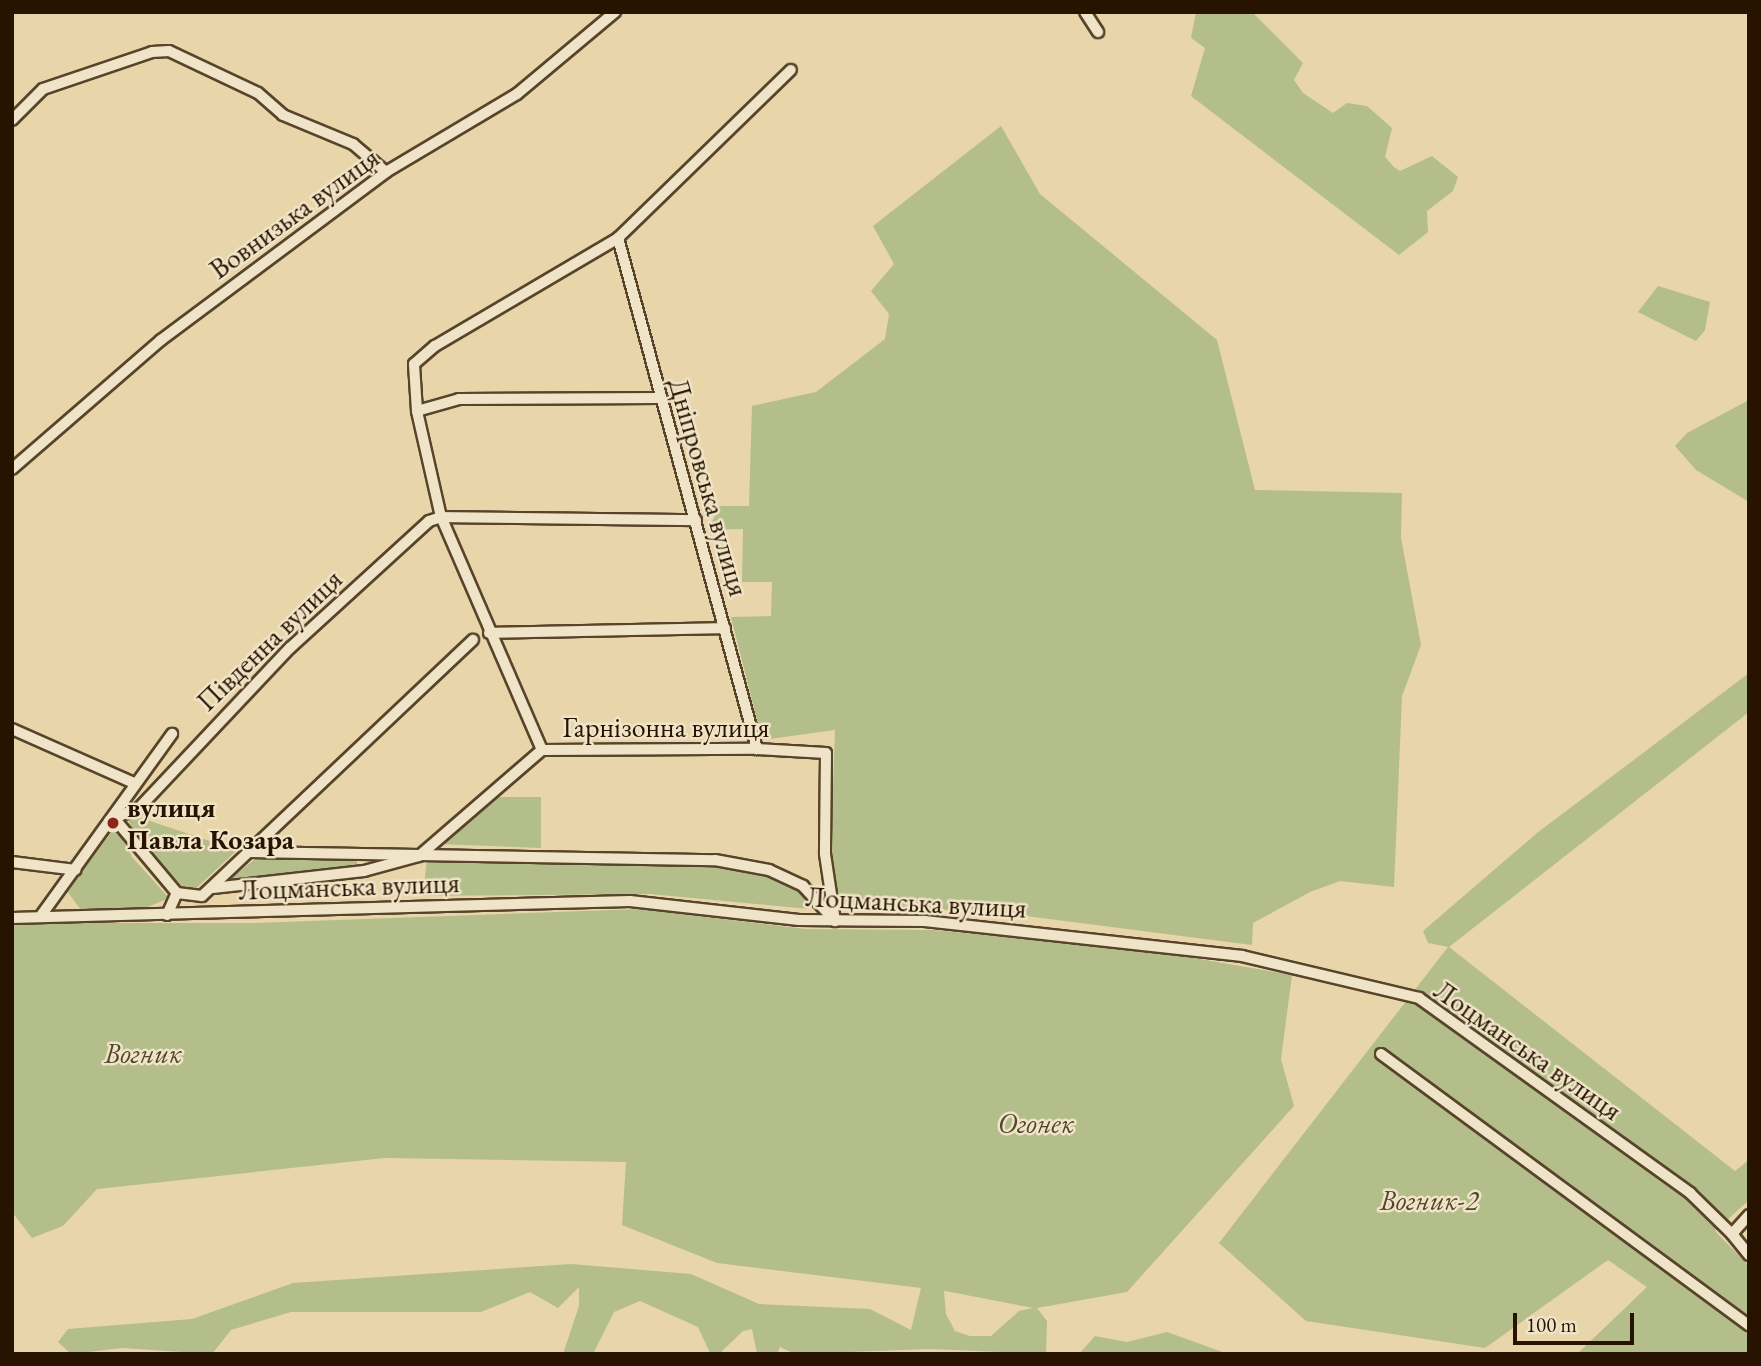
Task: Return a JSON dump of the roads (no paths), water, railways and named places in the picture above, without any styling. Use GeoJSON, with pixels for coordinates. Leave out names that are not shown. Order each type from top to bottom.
{"type":"FeatureCollection","features":[{"type":"Feature","properties":{"kind":"street","name":"Вовнизька вулиця"},"geometry":{"type":"LineString","coordinates":[[12,469],[161,340],[386,172],[517,94],[615,12]]}},
{"type":"Feature","properties":{"kind":"street"},"geometry":{"type":"LineString","coordinates":[[1085,12],[1098,33]]}},
{"type":"Feature","properties":{"kind":"street"},"geometry":{"type":"LineString","coordinates":[[12,120],[43,89],[152,52],[181,56],[258,93],[283,115],[353,144],[386,172]]}},
{"type":"Feature","properties":{"kind":"street"},"geometry":{"type":"LineString","coordinates":[[541,750],[441,517],[417,411],[414,364],[435,346],[618,238],[791,70]]}},
{"type":"Feature","properties":{"kind":"street","name":"Дніпровська вулиця"},"geometry":{"type":"LineString","coordinates":[[618,238],[757,748]]}},
{"type":"Feature","properties":{"kind":"street"},"geometry":{"type":"LineString","coordinates":[[417,411],[459,399],[660,397]]}},
{"type":"Feature","properties":{"kind":"street"},"geometry":{"type":"LineString","coordinates":[[441,517],[696,520]]}},
{"type":"Feature","properties":{"kind":"street","name":"Південна вулиця"},"geometry":{"type":"LineString","coordinates":[[114,818],[139,808],[290,648],[414,532],[441,517]]}},
{"type":"Feature","properties":{"kind":"street"},"geometry":{"type":"LineString","coordinates":[[489,633],[725,628]]}},
{"type":"Feature","properties":{"kind":"street"},"geometry":{"type":"LineString","coordinates":[[114,818],[177,893],[193,898],[213,888],[473,640]]}},
{"type":"Feature","properties":{"kind":"street"},"geometry":{"type":"LineString","coordinates":[[12,729],[134,783]]}},
{"type":"Feature","properties":{"kind":"street"},"geometry":{"type":"LineString","coordinates":[[40,917],[114,818],[134,783],[172,734]]}},
{"type":"Feature","properties":{"kind":"street","name":"Гарнізонна вулиця"},"geometry":{"type":"LineString","coordinates":[[419,856],[541,750],[757,748],[826,753],[825,854],[835,921]]}},
{"type":"Feature","properties":{"kind":"street"},"geometry":{"type":"LineString","coordinates":[[249,852],[715,860],[769,870],[803,886],[835,921]]}},
{"type":"Feature","properties":{"kind":"street"},"geometry":{"type":"LineString","coordinates":[[213,888],[364,871],[419,856]]}},
{"type":"Feature","properties":{"kind":"street"},"geometry":{"type":"LineString","coordinates":[[12,862],[76,870]]}},
{"type":"Feature","properties":{"kind":"street"},"geometry":{"type":"LineString","coordinates":[[167,915],[177,893]]}},
{"type":"Feature","properties":{"kind":"street","name":"Лоцманська вулиця"},"geometry":{"type":"LineString","coordinates":[[12,918],[630,901],[835,921],[925,921],[1173,945],[1419,998],[1690,1193],[1732,1234],[1749,1255]]}},
{"type":"Feature","properties":{"kind":"street"},"geometry":{"type":"LineString","coordinates":[[1381,1054],[1749,1325]]}},
{"type":"Feature","properties":{"kind":"street"},"geometry":{"type":"LineString","coordinates":[[1732,1234],[1749,1215]]}},
{"type":"Feature","properties":{"kind":"place","name":"вулиця Павла Козара"},"geometry":{"type":"Point","coordinates":[113,823]}},
{"type":"Feature","properties":{"kind":"park label","name":"Вогник"},"geometry":{"type":"Point","coordinates":[143,1053]}},
{"type":"Feature","properties":{"kind":"park label","name":"Огонек"},"geometry":{"type":"Point","coordinates":[1036,1123]}},
{"type":"Feature","properties":{"kind":"park label","name":"Вогник-2"},"geometry":{"type":"Point","coordinates":[1429,1200]}}]}
